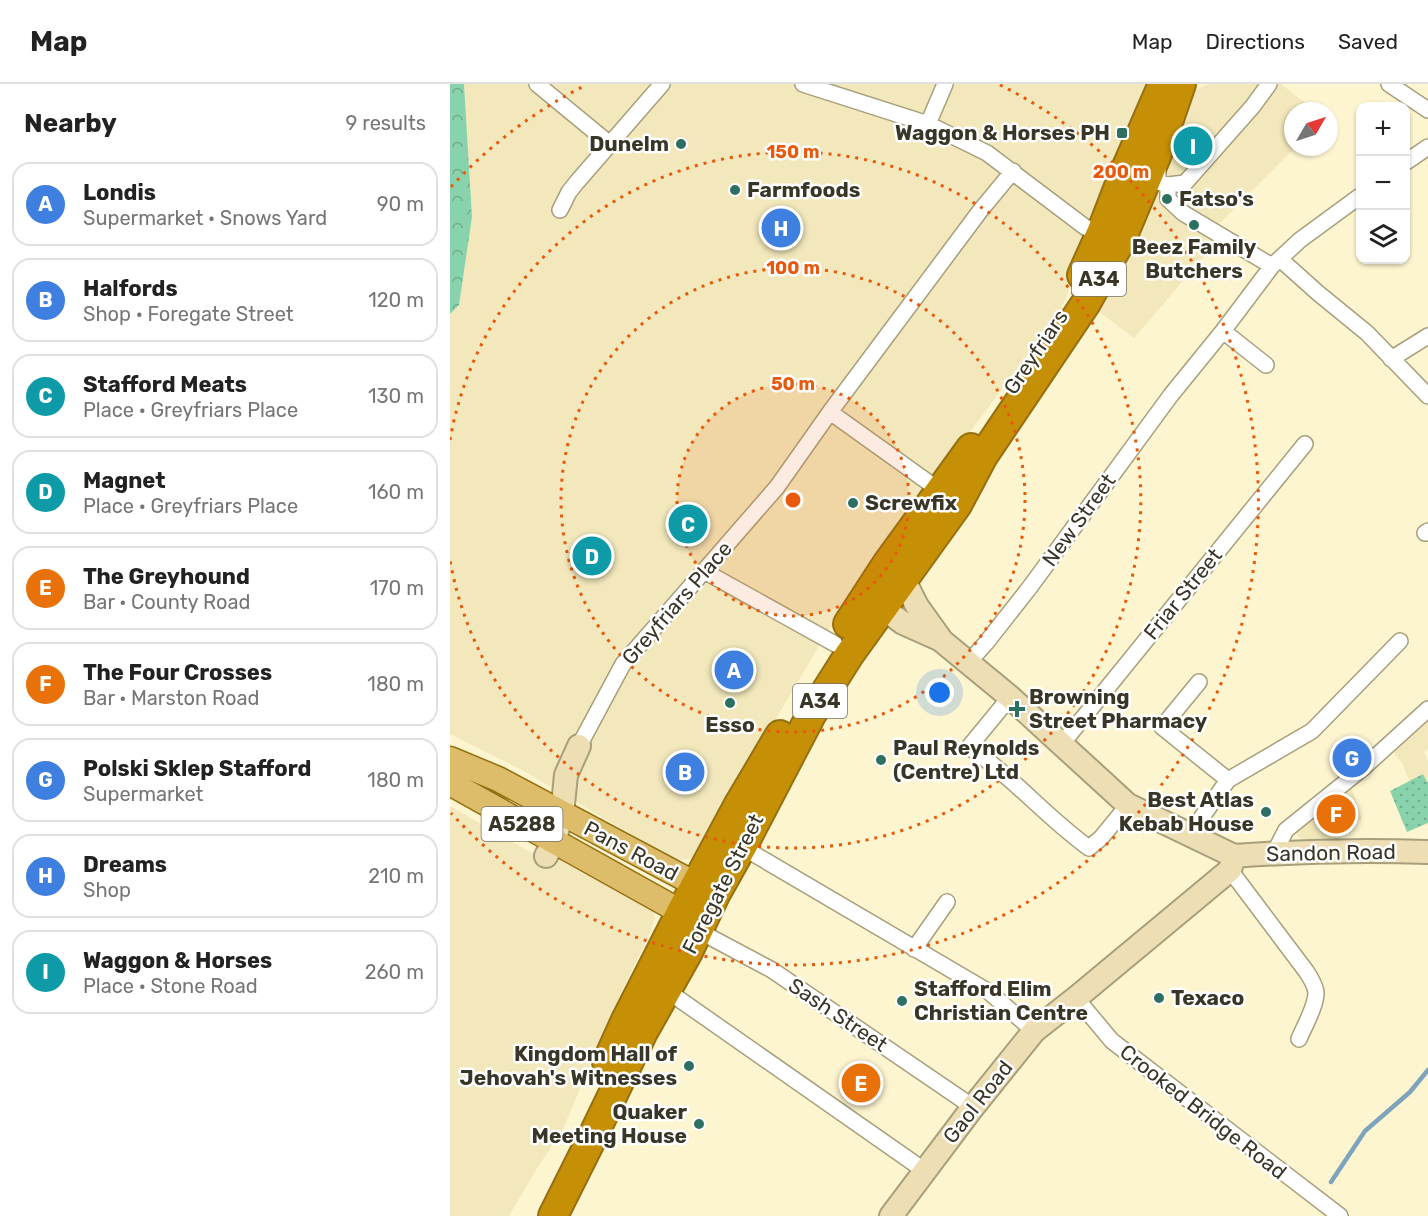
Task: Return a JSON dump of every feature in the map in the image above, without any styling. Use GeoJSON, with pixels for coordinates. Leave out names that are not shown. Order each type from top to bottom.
{"type":"FeatureCollection","features":[{"type":"Feature","properties":{"kind":"highway","name":"Greyfriars"},"geometry":{"type":"LineString","coordinates":[[874,602],[939,490],[1065,311],[1101,233],[1163,84]]}},
{"type":"Feature","properties":{"kind":"highway","name":"Greyfriars"},"geometry":{"type":"LineString","coordinates":[[909,573],[957,505],[983,456],[1086,303],[1120,240],[1157,154],[1181,84]]}},
{"type":"Feature","properties":{"kind":"highway"},"geometry":{"type":"LineString","coordinates":[[1101,233],[1115,228],[1157,154]]}},
{"type":"Feature","properties":{"kind":"highway","name":"Foregate Street"},"geometry":{"type":"LineString","coordinates":[[538,1216],[578,1136],[626,1020],[690,920],[750,785],[835,644],[874,602],[909,573]]}},
{"type":"Feature","properties":{"kind":"highway","name":"Foregate Street"},"geometry":{"type":"LineString","coordinates":[[705,890],[742,847],[812,715],[849,655],[874,602]]}},
{"type":"Feature","properties":{"kind":"highway","name":"Foregate Street"},"geometry":{"type":"LineString","coordinates":[[553,1216],[642,1034],[688,952],[690,920]]}},
{"type":"Feature","properties":{"kind":"main road"},"geometry":{"type":"LineString","coordinates":[[909,573],[917,606],[942,641],[1010,697],[1128,805],[1190,834],[1232,863]]}},
{"type":"Feature","properties":{"kind":"main road"},"geometry":{"type":"LineString","coordinates":[[874,602],[903,623],[942,641]]}},
{"type":"Feature","properties":{"kind":"main road","name":"Greyfriars Place"},"geometry":{"type":"LineString","coordinates":[[550,849],[562,814],[566,776],[579,746]]}},
{"type":"Feature","properties":{"kind":"main road","name":"Pans Road"},"geometry":{"type":"LineString","coordinates":[[450,759],[498,779],[705,890]]}},
{"type":"Feature","properties":{"kind":"main road","name":"Pans Road"},"geometry":{"type":"LineString","coordinates":[[450,783],[550,849],[572,850],[690,920]]}},
{"type":"Feature","properties":{"kind":"main road","name":"Sandon Road"},"geometry":{"type":"LineString","coordinates":[[1232,863],[1274,853],[1428,852]]}},
{"type":"Feature","properties":{"kind":"main road","name":"Gaol Road"},"geometry":{"type":"LineString","coordinates":[[891,1216],[1034,1031],[1076,998],[1232,863]]}},
{"type":"Feature","properties":{"kind":"street"},"geometry":{"type":"LineString","coordinates":[[537,84],[611,145]]}},
{"type":"Feature","properties":{"kind":"street"},"geometry":{"type":"LineString","coordinates":[[560,210],[577,182],[662,84]]}},
{"type":"Feature","properties":{"kind":"street"},"geometry":{"type":"LineString","coordinates":[[803,84],[928,124],[987,153],[1085,227],[1101,233]]}},
{"type":"Feature","properties":{"kind":"street"},"geometry":{"type":"LineString","coordinates":[[928,124],[945,84]]}},
{"type":"Feature","properties":{"kind":"street"},"geometry":{"type":"LineString","coordinates":[[1157,154],[1158,182],[1168,185],[1185,183],[1253,106],[1269,84]]}},
{"type":"Feature","properties":{"kind":"street"},"geometry":{"type":"LineString","coordinates":[[1389,84],[1428,110]]}},
{"type":"Feature","properties":{"kind":"street"},"geometry":{"type":"LineString","coordinates":[[1410,159],[1428,147]]}},
{"type":"Feature","properties":{"kind":"street","name":"Greyfriars Place"},"geometry":{"type":"LineString","coordinates":[[579,746],[623,664],[777,487],[980,211],[1013,171]]}},
{"type":"Feature","properties":{"kind":"street"},"geometry":{"type":"LineString","coordinates":[[1168,185],[1168,199],[1183,213],[1276,263],[1318,293],[1367,333],[1428,396]]}},
{"type":"Feature","properties":{"kind":"street","name":"New Street"},"geometry":{"type":"LineString","coordinates":[[968,663],[1030,587],[1171,394],[1276,263],[1300,240],[1356,199]]}},
{"type":"Feature","properties":{"kind":"street"},"geometry":{"type":"LineString","coordinates":[[1223,331],[1266,364]]}},
{"type":"Feature","properties":{"kind":"street"},"geometry":{"type":"LineString","coordinates":[[1391,359],[1428,336]]}},
{"type":"Feature","properties":{"kind":"street"},"geometry":{"type":"LineString","coordinates":[[830,412],[939,490]]}},
{"type":"Feature","properties":{"kind":"street","name":"Friar Street"},"geometry":{"type":"LineString","coordinates":[[1061,745],[1305,444]]}},
{"type":"Feature","properties":{"kind":"street"},"geometry":{"type":"LineString","coordinates":[[704,571],[835,644]]}},
{"type":"Feature","properties":{"kind":"street"},"geometry":{"type":"LineString","coordinates":[[1190,834],[1228,780],[1312,731],[1400,640]]}},
{"type":"Feature","properties":{"kind":"street"},"geometry":{"type":"LineString","coordinates":[[1199,682],[1162,727],[1228,780]]}},
{"type":"Feature","properties":{"kind":"street"},"geometry":{"type":"LineString","coordinates":[[1010,697],[969,747],[989,761],[1070,834],[1089,848],[1101,838],[1128,805]]}},
{"type":"Feature","properties":{"kind":"street"},"geometry":{"type":"LineString","coordinates":[[1274,853],[1286,830],[1364,768],[1428,709]]}},
{"type":"Feature","properties":{"kind":"street"},"geometry":{"type":"LineString","coordinates":[[742,847],[989,992],[1034,1031]]}},
{"type":"Feature","properties":{"kind":"street"},"geometry":{"type":"LineString","coordinates":[[1232,863],[1306,971],[1316,992],[1314,1004],[1299,1039]]}},
{"type":"Feature","properties":{"kind":"street"},"geometry":{"type":"LineString","coordinates":[[914,949],[947,902]]}},
{"type":"Feature","properties":{"kind":"street","name":"Sash Street"},"geometry":{"type":"LineString","coordinates":[[690,920],[710,937],[772,970],[973,1107]]}},
{"type":"Feature","properties":{"kind":"street"},"geometry":{"type":"LineString","coordinates":[[666,990],[925,1171]]}},
{"type":"Feature","properties":{"kind":"street","name":"Crooked Bridge Road"},"geometry":{"type":"LineString","coordinates":[[1076,998],[1112,1041],[1340,1216]]}},
{"type":"Feature","properties":{"kind":"shaded area"},"geometry":{"type":"Polygon","coordinates":[[[464,84],[1152,84],[1061,310],[919,500],[826,634],[694,858],[675,860],[522,770],[450,734],[450,314],[459,305],[472,217],[464,84]]]}},
{"type":"Feature","properties":{"kind":"shaded area"},"geometry":{"type":"Polygon","coordinates":[[[1210,84],[1281,84],[1304,102],[1284,102],[1284,156],[1287,156],[1218,225],[1215,244],[1134,338],[1098,311],[1189,92],[1210,84]]]}},
{"type":"Feature","properties":{"kind":"shaded area"},"geometry":{"type":"Polygon","coordinates":[[[1428,721],[1428,749],[1424,752],[1428,761],[1428,782],[1423,774],[1410,782],[1402,763],[1393,752],[1428,721]]]}},
{"type":"Feature","properties":{"kind":"shaded area"},"geometry":{"type":"Polygon","coordinates":[[[1351,786],[1362,820],[1341,819],[1341,844],[1306,844],[1296,831],[1351,786]]]}},
{"type":"Feature","properties":{"kind":"shaded area"},"geometry":{"type":"Polygon","coordinates":[[[450,806],[532,853],[578,855],[650,899],[655,918],[611,1014],[563,1129],[509,1216],[450,1216],[450,806]]]}},
{"type":"Feature","properties":{"kind":"green space"},"geometry":{"type":"Polygon","coordinates":[[[450,84],[464,84],[472,217],[459,305],[450,314],[450,84]]]}},
{"type":"Feature","properties":{"kind":"green space"},"geometry":{"type":"Polygon","coordinates":[[[1423,774],[1428,782],[1428,823],[1407,832],[1390,791],[1423,774]]]}},
{"type":"Feature","properties":{"kind":"waterway"},"geometry":{"type":"LineString","coordinates":[[1331,1182],[1365,1131],[1410,1092],[1428,1070]]}},
{"type":"Feature","properties":{"kind":"place","name":"Waggon & Horses PH"},"geometry":{"type":"Point","coordinates":[1122,133]}},
{"type":"Feature","properties":{"kind":"place","name":"Dunelm"},"geometry":{"type":"Point","coordinates":[681,144]}},
{"type":"Feature","properties":{"kind":"place","name":"Waggon & Horses"},"geometry":{"type":"Point","coordinates":[1193,146]}},
{"type":"Feature","properties":{"kind":"place","name":"Farmfoods"},"geometry":{"type":"Point","coordinates":[735,190]}},
{"type":"Feature","properties":{"kind":"place","name":"Fatso's"},"geometry":{"type":"Point","coordinates":[1167,199]}},
{"type":"Feature","properties":{"kind":"place","name":"Beez Family Butchers"},"geometry":{"type":"Point","coordinates":[1194,225]}},
{"type":"Feature","properties":{"kind":"place","name":"Dreams"},"geometry":{"type":"Point","coordinates":[781,228]}},
{"type":"Feature","properties":{"kind":"place","name":"Screwfix"},"geometry":{"type":"Point","coordinates":[853,503]}},
{"type":"Feature","properties":{"kind":"place","name":"Stafford Meats"},"geometry":{"type":"Point","coordinates":[688,524]}},
{"type":"Feature","properties":{"kind":"place","name":"Magnet"},"geometry":{"type":"Point","coordinates":[592,556]}},
{"type":"Feature","properties":{"kind":"place","name":"Londis"},"geometry":{"type":"Point","coordinates":[734,670]}},
{"type":"Feature","properties":{"kind":"place","name":"Esso"},"geometry":{"type":"Point","coordinates":[730,703]}},
{"type":"Feature","properties":{"kind":"place","name":"Browning Street Pharmacy"},"geometry":{"type":"Point","coordinates":[1017,709]}},
{"type":"Feature","properties":{"kind":"place","name":"Polski Sklep Stafford"},"geometry":{"type":"Point","coordinates":[1352,758]}},
{"type":"Feature","properties":{"kind":"place","name":"Paul Reynolds (Centre) Ltd"},"geometry":{"type":"Point","coordinates":[881,760]}},
{"type":"Feature","properties":{"kind":"place","name":"Halfords"},"geometry":{"type":"Point","coordinates":[685,772]}},
{"type":"Feature","properties":{"kind":"place","name":"Best Atlas Kebab House"},"geometry":{"type":"Point","coordinates":[1266,812]}},
{"type":"Feature","properties":{"kind":"place","name":"The Four Crosses"},"geometry":{"type":"Point","coordinates":[1336,814]}},
{"type":"Feature","properties":{"kind":"place","name":"Texaco"},"geometry":{"type":"Point","coordinates":[1159,998]}},
{"type":"Feature","properties":{"kind":"place","name":"Stafford Elim Christian Centre"},"geometry":{"type":"Point","coordinates":[902,1001]}},
{"type":"Feature","properties":{"kind":"place","name":"Kingdom Hall of Jehovah's Witnesses"},"geometry":{"type":"Point","coordinates":[689,1066]}},
{"type":"Feature","properties":{"kind":"place","name":"The Greyhound"},"geometry":{"type":"Point","coordinates":[861,1083]}},
{"type":"Feature","properties":{"kind":"place","name":"Quaker Meeting House"},"geometry":{"type":"Point","coordinates":[699,1124]}}]}
